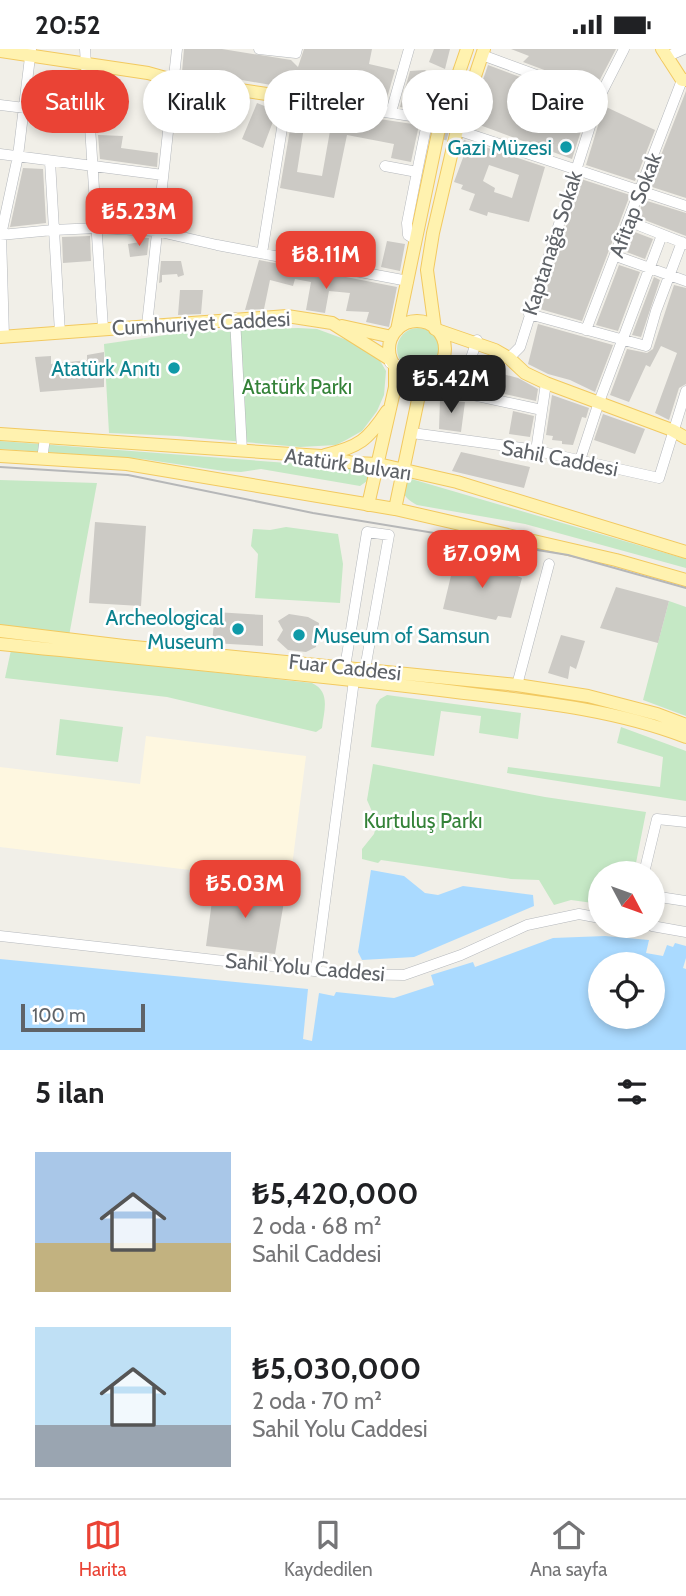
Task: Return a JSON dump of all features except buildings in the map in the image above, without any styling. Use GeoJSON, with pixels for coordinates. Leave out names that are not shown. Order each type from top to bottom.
{"type":"FeatureCollection","features":[{"type":"Feature","properties":{"kind":"main road"},"geometry":{"type":"LineString","coordinates":[[368,505],[395,387],[389,344],[408,281],[438,133],[467,49]]}},
{"type":"Feature","properties":{"kind":"main road"},"geometry":{"type":"LineString","coordinates":[[0,51],[30,53],[86,65],[143,72]]}},
{"type":"Feature","properties":{"kind":"main road"},"geometry":{"type":"LineString","coordinates":[[395,509],[428,377],[443,359],[427,270],[465,135],[483,52]]}},
{"type":"Feature","properties":{"kind":"main road"},"geometry":{"type":"LineString","coordinates":[[664,53],[684,80]]}},
{"type":"Feature","properties":{"kind":"main road","name":"Cumhuriyet Caddesi"},"geometry":{"type":"LineString","coordinates":[[2,337],[287,316],[332,323],[392,363]]}},
{"type":"Feature","properties":{"kind":"main road"},"geometry":{"type":"LineString","coordinates":[[332,323],[394,333],[412,322],[421,322],[438,333],[490,357],[509,358]]}},
{"type":"Feature","properties":{"kind":"main road"},"geometry":{"type":"LineString","coordinates":[[474,348],[499,347],[525,373],[672,430],[686,438]]}},
{"type":"Feature","properties":{"kind":"main road"},"geometry":{"type":"LineString","coordinates":[[392,363],[407,376],[428,377]]}},
{"type":"Feature","properties":{"kind":"main road"},"geometry":{"type":"LineString","coordinates":[[321,456],[363,442],[391,405]]}},
{"type":"Feature","properties":{"kind":"main road"},"geometry":{"type":"LineString","coordinates":[[672,430],[686,421]]}},
{"type":"Feature","properties":{"kind":"main road","name":"Atatürk Bulvarı"},"geometry":{"type":"LineString","coordinates":[[0,435],[321,456],[354,463],[378,464],[457,482],[686,552]]}},
{"type":"Feature","properties":{"kind":"main road","name":"Atatürk Bulvarı"},"geometry":{"type":"LineString","coordinates":[[0,456],[127,464],[395,509],[616,560],[686,580]]}},
{"type":"Feature","properties":{"kind":"main road","name":"Fuar Caddesi"},"geometry":{"type":"LineString","coordinates":[[0,644],[12,633],[517,685],[588,696],[657,713],[686,725]]}},
{"type":"Feature","properties":{"kind":"main road","name":"Fuar Caddesi"},"geometry":{"type":"LineString","coordinates":[[12,633],[354,680],[566,705],[635,720],[686,737]]}},
{"type":"Feature","properties":{"kind":"street"},"geometry":{"type":"LineString","coordinates":[[85,49],[86,70]]}},
{"type":"Feature","properties":{"kind":"street"},"geometry":{"type":"LineString","coordinates":[[174,70],[177,49]]}},
{"type":"Feature","properties":{"kind":"street"},"geometry":{"type":"LineString","coordinates":[[259,49],[296,53],[297,49]]}},
{"type":"Feature","properties":{"kind":"street"},"geometry":{"type":"LineString","coordinates":[[409,49],[390,111],[424,118],[427,123],[407,223],[408,235],[416,240]]}},
{"type":"Feature","properties":{"kind":"street","name":"Kaptanağa Sokak"},"geometry":{"type":"LineString","coordinates":[[608,79],[624,49]]}},
{"type":"Feature","properties":{"kind":"street"},"geometry":{"type":"LineString","coordinates":[[664,53],[684,49]]}},
{"type":"Feature","properties":{"kind":"street"},"geometry":{"type":"LineString","coordinates":[[483,52],[528,70]]}},
{"type":"Feature","properties":{"kind":"street","name":"Afitap Sokak"},"geometry":{"type":"LineString","coordinates":[[586,330],[684,80]]}},
{"type":"Feature","properties":{"kind":"street"},"geometry":{"type":"LineString","coordinates":[[0,105],[21,108]]}},
{"type":"Feature","properties":{"kind":"street"},"geometry":{"type":"LineString","coordinates":[[2,337],[0,235],[18,156],[21,127]]}},
{"type":"Feature","properties":{"kind":"street"},"geometry":{"type":"LineString","coordinates":[[91,133],[103,328]]}},
{"type":"Feature","properties":{"kind":"street"},"geometry":{"type":"LineString","coordinates":[[147,325],[167,133]]}},
{"type":"Feature","properties":{"kind":"street"},"geometry":{"type":"LineString","coordinates":[[262,253],[281,133]]}},
{"type":"Feature","properties":{"kind":"street","name":"Kaptanağa Sokak"},"geometry":{"type":"LineString","coordinates":[[509,358],[520,347],[587,133]]}},
{"type":"Feature","properties":{"kind":"street"},"geometry":{"type":"LineString","coordinates":[[465,135],[686,206]]}},
{"type":"Feature","properties":{"kind":"street"},"geometry":{"type":"LineString","coordinates":[[0,154],[163,175]]}},
{"type":"Feature","properties":{"kind":"street"},"geometry":{"type":"LineString","coordinates":[[50,161],[60,333]]}},
{"type":"Feature","properties":{"kind":"street"},"geometry":{"type":"LineString","coordinates":[[386,166],[417,172]]}},
{"type":"Feature","properties":{"kind":"street"},"geometry":{"type":"LineString","coordinates":[[529,314],[646,346],[656,311],[684,243],[628,221]]}},
{"type":"Feature","properties":{"kind":"street"},"geometry":{"type":"LineString","coordinates":[[0,235],[53,229],[156,231],[408,281]]}},
{"type":"Feature","properties":{"kind":"street"},"geometry":{"type":"LineString","coordinates":[[580,460],[662,235]]}},
{"type":"Feature","properties":{"kind":"street"},"geometry":{"type":"LineString","coordinates":[[616,256],[686,281]]}},
{"type":"Feature","properties":{"kind":"street"},"geometry":{"type":"LineString","coordinates":[[235,319],[242,451]]}},
{"type":"Feature","properties":{"kind":"street"},"geometry":{"type":"LineString","coordinates":[[428,377],[542,410]]}},
{"type":"Feature","properties":{"kind":"street"},"geometry":{"type":"LineString","coordinates":[[536,451],[546,383]]}},
{"type":"Feature","properties":{"kind":"street"},"geometry":{"type":"LineString","coordinates":[[672,430],[686,391]]}},
{"type":"Feature","properties":{"kind":"street","name":"Sahil Caddesi"},"geometry":{"type":"LineString","coordinates":[[412,433],[536,451],[659,478],[672,430]]}},
{"type":"Feature","properties":{"kind":"street"},"geometry":{"type":"LineString","coordinates":[[42,459],[45,439]]}},
{"type":"Feature","properties":{"kind":"street"},"geometry":{"type":"LineString","coordinates":[[345,667],[367,532],[389,535],[365,669]]}},
{"type":"Feature","properties":{"kind":"street"},"geometry":{"type":"LineString","coordinates":[[517,685],[549,564]]}},
{"type":"Feature","properties":{"kind":"street"},"geometry":{"type":"LineString","coordinates":[[316,970],[354,680]]}},
{"type":"Feature","properties":{"kind":"street"},"geometry":{"type":"LineString","coordinates":[[647,861],[657,819],[686,823]]}},
{"type":"Feature","properties":{"kind":"street"},"geometry":{"type":"LineString","coordinates":[[665,898],[686,901]]}},
{"type":"Feature","properties":{"kind":"street","name":"Sahil Yolu Caddesi"},"geometry":{"type":"LineString","coordinates":[[0,936],[341,974],[404,975],[461,955],[527,925],[579,914],[588,916]]}},
{"type":"Feature","properties":{"kind":"street"},"geometry":{"type":"LineString","coordinates":[[665,928],[686,932]]}},
{"type":"Feature","properties":{"kind":"shaded area"},"geometry":{"type":"Polygon","coordinates":[[[146,736],[306,756],[290,882],[0,847],[0,767],[140,784],[146,736]]]}},
{"type":"Feature","properties":{"kind":"green space"},"geometry":{"type":"Polygon","coordinates":[[[418,328],[433,334],[439,349],[433,364],[418,370],[403,364],[397,349],[403,334],[418,328]]]}},
{"type":"Feature","properties":{"kind":"green space","name":"Atatürk Parkı"},"geometry":{"type":"Polygon","coordinates":[[[317,329],[366,347],[379,359],[386,371],[384,395],[377,411],[362,431],[336,445],[300,447],[109,433],[104,344],[193,331],[317,329]]]}},
{"type":"Feature","properties":{"kind":"green space"},"geometry":{"type":"Polygon","coordinates":[[[0,441],[367,469],[371,474],[370,479],[360,486],[261,469],[224,471],[142,459],[0,449],[0,441]]]}},
{"type":"Feature","properties":{"kind":"green space"},"geometry":{"type":"Polygon","coordinates":[[[408,478],[686,559],[686,568],[525,524],[417,505],[404,494],[404,482],[408,478]]]}},
{"type":"Feature","properties":{"kind":"green space"},"geometry":{"type":"Polygon","coordinates":[[[0,480],[97,483],[69,636],[0,626],[0,480]]]}},
{"type":"Feature","properties":{"kind":"green space"},"geometry":{"type":"Polygon","coordinates":[[[286,527],[338,534],[343,564],[340,603],[255,598],[258,554],[251,546],[253,529],[286,527]]]}},
{"type":"Feature","properties":{"kind":"green space"},"geometry":{"type":"Polygon","coordinates":[[[669,601],[686,607],[686,716],[643,700],[669,601]]]}},
{"type":"Feature","properties":{"kind":"green space"},"geometry":{"type":"Polygon","coordinates":[[[11,650],[312,683],[324,696],[322,728],[316,732],[167,697],[5,678],[11,650]]]}},
{"type":"Feature","properties":{"kind":"green space"},"geometry":{"type":"Polygon","coordinates":[[[387,695],[521,713],[518,739],[479,733],[481,716],[441,711],[434,756],[371,747],[376,705],[387,695]]]}},
{"type":"Feature","properties":{"kind":"green space"},"geometry":{"type":"Polygon","coordinates":[[[60,719],[123,727],[118,762],[56,755],[60,719]]]}},
{"type":"Feature","properties":{"kind":"green space"},"geometry":{"type":"Polygon","coordinates":[[[621,727],[686,751],[686,801],[507,773],[508,767],[660,787],[663,757],[617,743],[621,727]]]}},
{"type":"Feature","properties":{"kind":"green space","name":"Kurtuluş Parkı"},"geometry":{"type":"Polygon","coordinates":[[[373,764],[545,797],[646,812],[636,861],[588,861],[588,902],[571,900],[554,905],[539,880],[511,879],[362,859],[362,849],[374,834],[377,823],[367,800],[373,764]]]}},
{"type":"Feature","properties":{"kind":"water"},"geometry":{"type":"Polygon","coordinates":[[[371,870],[404,876],[425,893],[438,895],[463,886],[533,895],[534,906],[414,957],[362,960],[358,952],[371,870]]]}},
{"type":"Feature","properties":{"kind":"water"},"geometry":{"type":"Polygon","coordinates":[[[553,938],[649,940],[646,952],[588,952],[588,1029],[665,1029],[664,952],[667,945],[673,947],[675,943],[686,946],[683,968],[686,969],[686,1050],[0,1050],[0,959],[308,989],[303,1039],[312,1041],[319,993],[334,996],[336,992],[394,998],[434,985],[431,975],[473,962],[475,967],[553,938]]]}},
{"type":"Feature","properties":{"kind":"tunnel"},"geometry":{"type":"LineString","coordinates":[[438,133],[464,140]]}},
{"type":"Feature","properties":{"kind":"tram line"},"geometry":{"type":"LineString","coordinates":[[0,467],[128,475],[313,513],[568,555],[686,588]]}},
{"type":"Feature","properties":{"kind":"place","name":"Gazi Müzesi"},"geometry":{"type":"Point","coordinates":[566,147]}},
{"type":"Feature","properties":{"kind":"place","name":"Atatürk Anıtı"},"geometry":{"type":"Point","coordinates":[174,368]}},
{"type":"Feature","properties":{"kind":"place","name":"Archeological Museum"},"geometry":{"type":"Point","coordinates":[238,629]}},
{"type":"Feature","properties":{"kind":"place","name":"Museum of Samsun"},"geometry":{"type":"Point","coordinates":[299,635]}}]}
